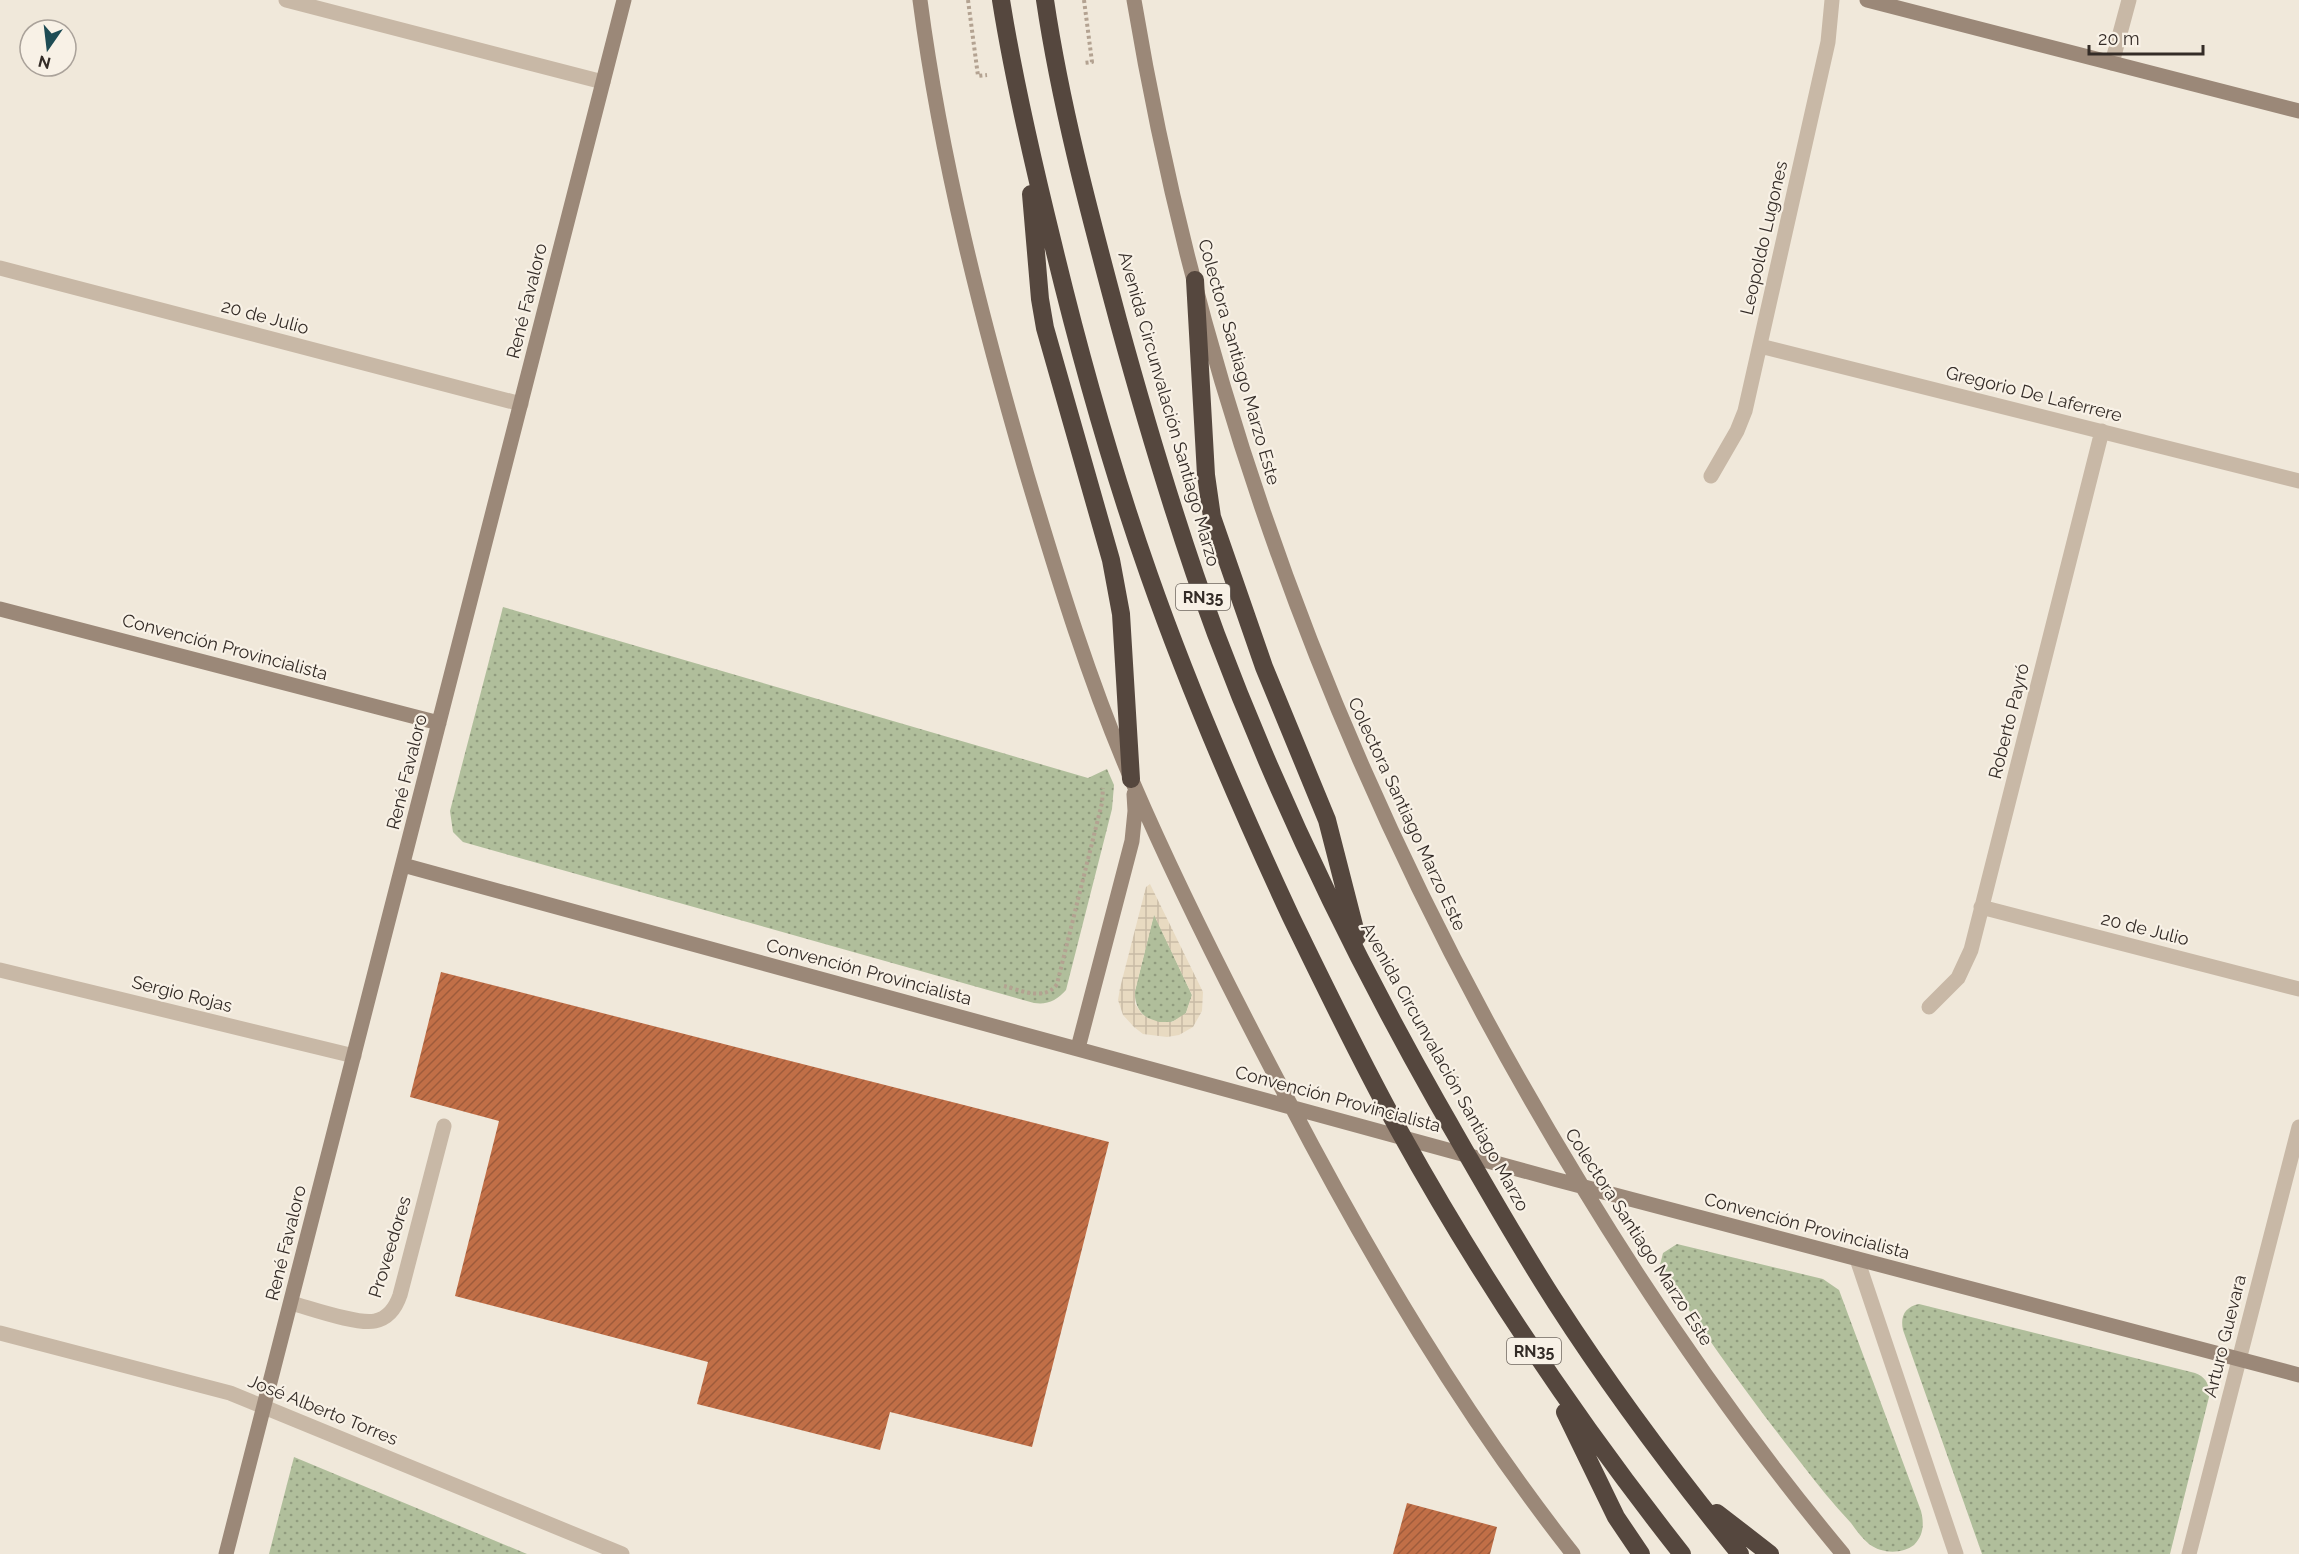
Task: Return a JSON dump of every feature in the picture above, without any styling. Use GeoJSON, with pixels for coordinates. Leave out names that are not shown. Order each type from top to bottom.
{"type":"FeatureCollection","features":[{"type":"Feature","properties":{"kind":"highway","name":"RN35"},"geometry":{"type":"LineString","coordinates":[[1001,0],[1026,133],[1062,285],[1097,411],[1125,504],[1174,644],[1230,783],[1342,1022],[1402,1137],[1539,1359],[1592,1435],[1682,1554]]}},
{"type":"Feature","properties":{"kind":"highway","name":"Avenida Circunvalación Santiago Marzo"},"geometry":{"type":"LineString","coordinates":[[1045,0],[1060,82],[1093,224],[1169,496],[1216,633],[1269,766],[1365,971],[1466,1155],[1527,1257],[1590,1355],[1740,1554]]}},
{"type":"Feature","properties":{"kind":"highway"},"geometry":{"type":"LineString","coordinates":[[1026,133],[1042,314],[1111,560],[1118,596],[1131,779]]}},
{"type":"Feature","properties":{"kind":"highway"},"geometry":{"type":"LineString","coordinates":[[1195,280],[1207,490],[1212,517],[1264,667],[1328,820],[1365,971]]}},
{"type":"Feature","properties":{"kind":"highway"},"geometry":{"type":"LineString","coordinates":[[1539,1359],[1616,1517],[1641,1554]]}},
{"type":"Feature","properties":{"kind":"highway"},"geometry":{"type":"LineString","coordinates":[[1695,1496],[1770,1554]]}},
{"type":"Feature","properties":{"kind":"street"},"geometry":{"type":"LineString","coordinates":[[286,0],[603,82]]}},
{"type":"Feature","properties":{"kind":"street","name":"René Favaloro"},"geometry":{"type":"LineString","coordinates":[[226,1554],[624,0]]}},
{"type":"Feature","properties":{"kind":"street"},"geometry":{"type":"LineString","coordinates":[[920,0],[953,184],[997,367],[1069,612],[1131,779],[1204,937],[1358,1232],[1422,1337],[1517,1480],[1573,1554]]}},
{"type":"Feature","properties":{"kind":"street","name":"Colectora Santiago Marzo Este"},"geometry":{"type":"LineString","coordinates":[[1134,0],[1162,141],[1195,280],[1228,406],[1254,488],[1298,611],[1347,732],[1420,893],[1457,967],[1519,1080],[1628,1262],[1693,1357],[1799,1500],[1843,1554]]}},
{"type":"Feature","properties":{"kind":"street","name":"Leopoldo Lugones"},"geometry":{"type":"LineString","coordinates":[[1711,476],[1741,420],[1760,346],[1828,42],[1832,0]]}},
{"type":"Feature","properties":{"kind":"street"},"geometry":{"type":"LineString","coordinates":[[1867,0],[2299,111]]}},
{"type":"Feature","properties":{"kind":"street"},"geometry":{"type":"LineString","coordinates":[[2112,63],[2129,0]]}},
{"type":"Feature","properties":{"kind":"street","name":"20 de Julio"},"geometry":{"type":"LineString","coordinates":[[0,268],[521,404]]}},
{"type":"Feature","properties":{"kind":"street","name":"Gregorio De Laferrere"},"geometry":{"type":"LineString","coordinates":[[1760,346],[2299,481]]}},
{"type":"Feature","properties":{"kind":"street","name":"Roberto Payró"},"geometry":{"type":"LineString","coordinates":[[1929,1007],[1951,986],[1963,970],[1971,950],[2102,431]]}},
{"type":"Feature","properties":{"kind":"street","name":"Convención Provincialista"},"geometry":{"type":"LineString","coordinates":[[0,609],[439,723]]}},
{"type":"Feature","properties":{"kind":"street"},"geometry":{"type":"LineString","coordinates":[[1078,1048],[1132,841],[1135,811],[1131,779]]}},
{"type":"Feature","properties":{"kind":"street","name":"Convención Provincialista"},"geometry":{"type":"LineString","coordinates":[[403,865],[1466,1155],[2299,1375]]}},
{"type":"Feature","properties":{"kind":"street","name":"20 de Julio"},"geometry":{"type":"LineString","coordinates":[[1981,907],[2299,989]]}},
{"type":"Feature","properties":{"kind":"street","name":"Sergio Rojas"},"geometry":{"type":"LineString","coordinates":[[0,970],[354,1056]]}},
{"type":"Feature","properties":{"kind":"street","name":"Proveedores"},"geometry":{"type":"LineString","coordinates":[[291,1303],[372,1322],[385,1317],[395,1308],[444,1126]]}},
{"type":"Feature","properties":{"kind":"street","name":"Arturo Guevara"},"geometry":{"type":"LineString","coordinates":[[2189,1554],[2299,1127]]}},
{"type":"Feature","properties":{"kind":"street"},"geometry":{"type":"LineString","coordinates":[[1857,1259],[1956,1554]]}},
{"type":"Feature","properties":{"kind":"street","name":"José Alberto Torres"},"geometry":{"type":"LineString","coordinates":[[0,1333],[194,1383],[264,1406],[622,1554]]}},
{"type":"Feature","properties":{"kind":"path"},"geometry":{"type":"LineString","coordinates":[[968,0],[978,76]]}},
{"type":"Feature","properties":{"kind":"path"},"geometry":{"type":"LineString","coordinates":[[1084,0],[1092,62]]}},
{"type":"Feature","properties":{"kind":"path"},"geometry":{"type":"LineString","coordinates":[[1004,986],[1038,994],[1054,989],[1059,979],[1102,803],[1104,790],[1102,783]]}},
{"type":"Feature","properties":{"kind":"path"},"geometry":{"type":"LineString","coordinates":[[1054,989],[1061,995]]}},
{"type":"Feature","properties":{"kind":"green space"},"geometry":{"type":"Polygon","coordinates":[[[503,607],[1088,778],[1107,769],[1114,785],[1112,809],[1066,990],[1052,1001],[1034,1003],[463,842],[453,832],[450,811],[503,607]]]}},
{"type":"Feature","properties":{"kind":"green space"},"geometry":{"type":"Polygon","coordinates":[[[1154,914],[1192,995],[1186,1013],[1178,1019],[1161,1023],[1152,1021],[1139,1010],[1135,991],[1154,914]]]}},
{"type":"Feature","properties":{"kind":"green space"},"geometry":{"type":"Polygon","coordinates":[[[1677,1244],[1823,1279],[1839,1290],[1921,1511],[1922,1529],[1914,1545],[1892,1552],[1880,1550],[1869,1544],[1813,1479],[1730,1368],[1663,1271],[1660,1265],[1663,1253],[1677,1244]]]}},
{"type":"Feature","properties":{"kind":"green space"},"geometry":{"type":"Polygon","coordinates":[[[1919,1304],[2195,1373],[2205,1379],[2209,1397],[2170,1554],[1982,1554],[1903,1330],[1902,1320],[1905,1313],[1910,1307],[1919,1304]]]}},
{"type":"Feature","properties":{"kind":"green space"},"geometry":{"type":"Polygon","coordinates":[[[294,1457],[527,1554],[269,1554],[294,1457]]]}},
{"type":"Feature","properties":{"kind":"shaded area"},"geometry":{"type":"Polygon","coordinates":[[[1150,884],[1203,992],[1202,1011],[1193,1027],[1179,1035],[1167,1037],[1143,1034],[1123,1015],[1118,1000],[1146,887],[1150,884]],[[1154,915],[1135,991],[1135,1004],[1148,1018],[1159,1022],[1172,1022],[1186,1013],[1192,995],[1154,915]]]}},
{"type":"Feature","properties":{"kind":"building"},"geometry":{"type":"Polygon","coordinates":[[[441,972],[1109,1142],[1032,1447],[890,1412],[880,1450],[697,1404],[708,1362],[455,1296],[499,1121],[410,1097],[441,972]]]}},
{"type":"Feature","properties":{"kind":"building"},"geometry":{"type":"Polygon","coordinates":[[[1407,1503],[1497,1527],[1490,1554],[1393,1554],[1407,1503]]]}}]}
